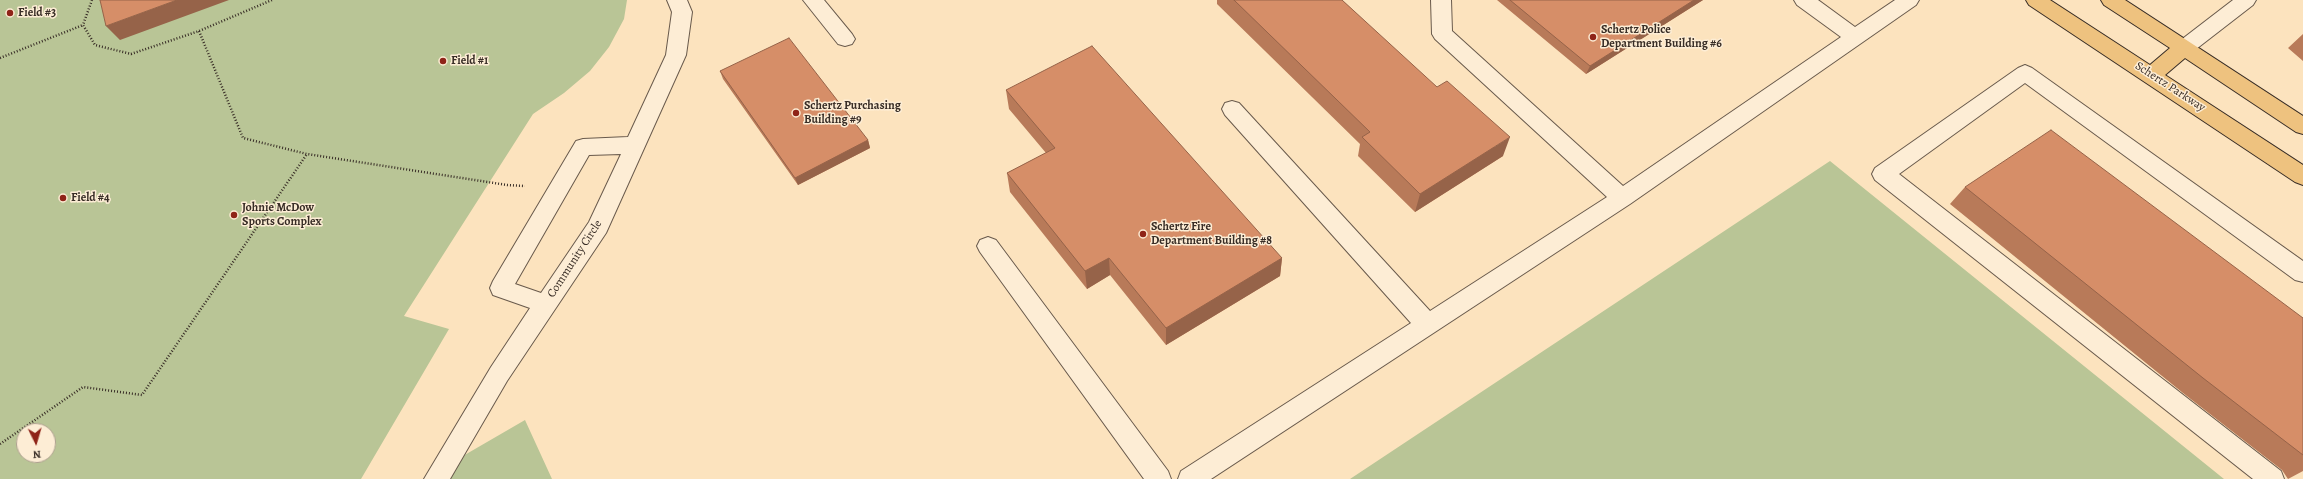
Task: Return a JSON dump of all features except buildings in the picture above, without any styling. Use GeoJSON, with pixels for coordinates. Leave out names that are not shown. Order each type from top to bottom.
{"type":"FeatureCollection","features":[{"type":"Feature","properties":{"kind":"main road","name":"Schertz Parkway"},"geometry":{"type":"LineString","coordinates":[[2036,0],[2303,176]]}},
{"type":"Feature","properties":{"kind":"main road"},"geometry":{"type":"LineString","coordinates":[[2111,0],[2303,126]]}},
{"type":"Feature","properties":{"kind":"main road"},"geometry":{"type":"LineString","coordinates":[[2151,75],[2184,48]]}},
{"type":"Feature","properties":{"kind":"street","name":"Community Circle"},"geometry":{"type":"LineString","coordinates":[[436,479],[499,374],[598,227],[676,55],[682,12],[677,0]]}},
{"type":"Feature","properties":{"kind":"street"},"geometry":{"type":"LineString","coordinates":[[813,0],[845,40]]}},
{"type":"Feature","properties":{"kind":"street"},"geometry":{"type":"LineString","coordinates":[[1441,0],[1442,34],[1622,198]]}},
{"type":"Feature","properties":{"kind":"street"},"geometry":{"type":"LineString","coordinates":[[1804,0],[1855,37]]}},
{"type":"Feature","properties":{"kind":"street"},"geometry":{"type":"LineString","coordinates":[[1190,479],[1622,198],[1909,0]]}},
{"type":"Feature","properties":{"kind":"street"},"geometry":{"type":"LineString","coordinates":[[2184,48],[2246,0]]}},
{"type":"Feature","properties":{"kind":"street"},"geometry":{"type":"LineString","coordinates":[[2272,479],[1884,174],[2025,73],[2303,273]]}},
{"type":"Feature","properties":{"kind":"street"},"geometry":{"type":"LineString","coordinates":[[1232,109],[1428,325]]}},
{"type":"Feature","properties":{"kind":"street"},"geometry":{"type":"LineString","coordinates":[[545,304],[501,288],[583,147],[635,145]]}},
{"type":"Feature","properties":{"kind":"street"},"geometry":{"type":"LineString","coordinates":[[988,246],[1159,479]]}},
{"type":"Feature","properties":{"kind":"path"},"geometry":{"type":"LineString","coordinates":[[0,58],[83,25],[92,0]]}},
{"type":"Feature","properties":{"kind":"path"},"geometry":{"type":"LineString","coordinates":[[83,25],[95,45],[130,54],[199,31],[272,0]]}},
{"type":"Feature","properties":{"kind":"path"},"geometry":{"type":"LineString","coordinates":[[199,31],[243,138],[307,154],[507,185],[559,186]]}},
{"type":"Feature","properties":{"kind":"path"},"geometry":{"type":"LineString","coordinates":[[0,444],[83,387],[142,395],[307,154]]}},
{"type":"Feature","properties":{"kind":"green space","name":"Johnie McDow Sports Complex"},"geometry":{"type":"Polygon","coordinates":[[[0,0],[627,0],[624,19],[609,47],[590,71],[564,93],[533,114],[404,316],[449,329],[361,479],[0,479],[0,0]]]}},
{"type":"Feature","properties":{"kind":"green space"},"geometry":{"type":"Polygon","coordinates":[[[1830,161],[2224,479],[1350,479],[1830,161]]]}},
{"type":"Feature","properties":{"kind":"green space"},"geometry":{"type":"Polygon","coordinates":[[[525,420],[552,479],[445,479],[456,460],[525,420]]]}},
{"type":"Feature","properties":{"kind":"place","name":"Field #3"},"geometry":{"type":"Point","coordinates":[10,13]}},
{"type":"Feature","properties":{"kind":"place","name":"Schertz Police Department Building #6"},"geometry":{"type":"Point","coordinates":[1593,37]}},
{"type":"Feature","properties":{"kind":"place","name":"Field #1"},"geometry":{"type":"Point","coordinates":[443,61]}},
{"type":"Feature","properties":{"kind":"place","name":"Schertz Purchasing Building #9"},"geometry":{"type":"Point","coordinates":[796,113]}},
{"type":"Feature","properties":{"kind":"place","name":"Field #4"},"geometry":{"type":"Point","coordinates":[63,198]}},
{"type":"Feature","properties":{"kind":"place","name":"Johnie McDow Sports Complex"},"geometry":{"type":"Point","coordinates":[234,215]}},
{"type":"Feature","properties":{"kind":"place","name":"Schertz Fire Department Building #8"},"geometry":{"type":"Point","coordinates":[1143,234]}}]}
